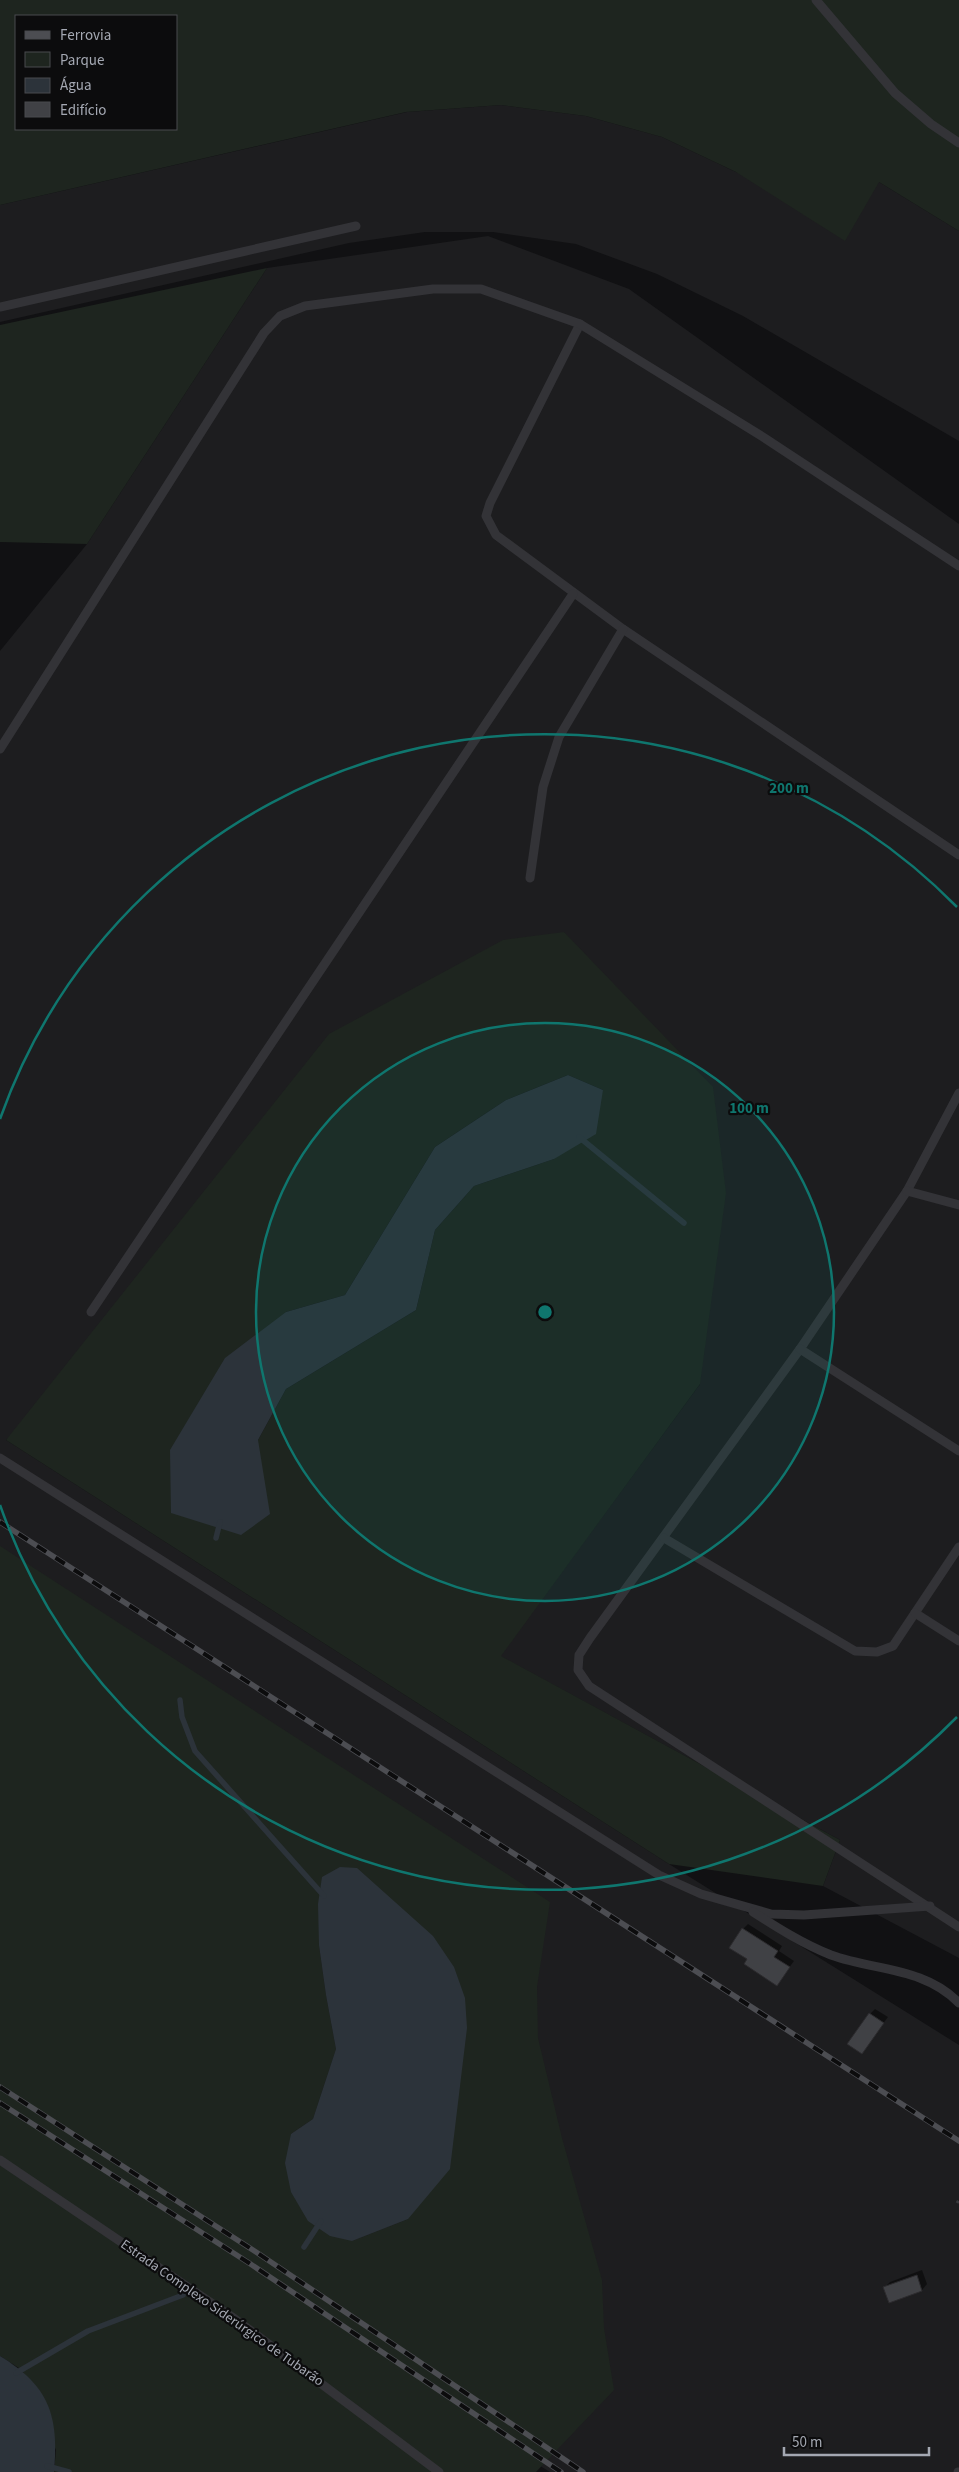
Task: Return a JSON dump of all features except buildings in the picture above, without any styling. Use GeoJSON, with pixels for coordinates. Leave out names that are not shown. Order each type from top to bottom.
{"type":"FeatureCollection","features":[{"type":"Feature","properties":{"kind":"lane"},"geometry":{"type":"LineString","coordinates":[[816,0],[895,94],[931,124],[959,143]]}},
{"type":"Feature","properties":{"kind":"lane"},"geometry":{"type":"LineString","coordinates":[[0,307],[356,226]]}},
{"type":"Feature","properties":{"kind":"lane"},"geometry":{"type":"LineString","coordinates":[[0,749],[264,333],[280,316],[306,306],[339,300],[433,289],[481,288],[580,324],[763,437],[959,566]]}},
{"type":"Feature","properties":{"kind":"lane"},"geometry":{"type":"LineString","coordinates":[[580,324],[490,503],[486,516],[496,535],[623,630],[863,788],[959,856]]}},
{"type":"Feature","properties":{"kind":"lane"},"geometry":{"type":"LineString","coordinates":[[91,1312],[573,594]]}},
{"type":"Feature","properties":{"kind":"lane"},"geometry":{"type":"LineString","coordinates":[[530,878],[543,787],[558,737],[623,630]]}},
{"type":"Feature","properties":{"kind":"lane"},"geometry":{"type":"LineString","coordinates":[[959,1093],[907,1191],[800,1348],[664,1538],[605,1616],[580,1655],[578,1670],[589,1686],[930,1906],[959,1927]]}},
{"type":"Feature","properties":{"kind":"lane"},"geometry":{"type":"LineString","coordinates":[[907,1191],[959,1205]]}},
{"type":"Feature","properties":{"kind":"lane"},"geometry":{"type":"LineString","coordinates":[[800,1348],[959,1451]]}},
{"type":"Feature","properties":{"kind":"lane"},"geometry":{"type":"LineString","coordinates":[[0,1458],[409,1715],[659,1875],[701,1894],[771,1914],[804,1915],[930,1906]]}},
{"type":"Feature","properties":{"kind":"lane"},"geometry":{"type":"LineString","coordinates":[[664,1538],[855,1651],[876,1652],[893,1646],[959,1547]]}},
{"type":"Feature","properties":{"kind":"lane"},"geometry":{"type":"LineString","coordinates":[[915,1613],[959,1641]]}},
{"type":"Feature","properties":{"kind":"lane"},"geometry":{"type":"LineString","coordinates":[[749,1909],[810,1946],[833,1956],[927,1980],[942,1988],[959,2003]]}},
{"type":"Feature","properties":{"kind":"lane","name":"Estrada Complexo Siderúrgico de Tubarão"},"geometry":{"type":"LineString","coordinates":[[0,2160],[235,2319],[440,2472]]}},
{"type":"Feature","properties":{"kind":"shaded area"},"geometry":{"type":"Polygon","coordinates":[[[501,105],[586,116],[662,137],[736,172],[879,182],[959,231],[959,441],[743,316],[657,274],[576,244],[493,232],[425,232],[349,243],[0,322],[0,205],[407,112],[501,105]]]}},
{"type":"Feature","properties":{"kind":"shaded area"},"geometry":{"type":"Polygon","coordinates":[[[488,236],[629,289],[959,524],[959,1958],[823,1886],[840,1840],[500,1656],[700,1384],[564,932],[6,1440],[669,1864],[959,2045],[959,2472],[550,2472],[483,2431],[0,2120],[0,651],[87,544],[267,268],[488,236]]]}},
{"type":"Feature","properties":{"kind":"green space"},"geometry":{"type":"Polygon","coordinates":[[[0,0],[959,0],[959,231],[879,182],[845,241],[736,172],[662,137],[586,116],[501,105],[406,112],[0,205],[0,0]]]}},
{"type":"Feature","properties":{"kind":"green space"},"geometry":{"type":"Polygon","coordinates":[[[267,268],[87,544],[0,542],[0,325],[267,268]]]}},
{"type":"Feature","properties":{"kind":"green space"},"geometry":{"type":"Polygon","coordinates":[[[564,932],[713,1087],[726,1193],[700,1384],[501,1656],[840,1840],[823,1886],[669,1864],[6,1440],[329,1034],[503,940],[564,932]],[[568,1075],[506,1100],[435,1147],[345,1295],[286,1312],[258,1440],[286,1389],[416,1310],[435,1230],[474,1186],[554,1159],[603,1090],[568,1075]]]}},
{"type":"Feature","properties":{"kind":"green space"},"geometry":{"type":"Polygon","coordinates":[[[0,1546],[550,1902],[537,1987],[538,2038],[562,2138],[602,2280],[604,2328],[614,2390],[536,2472],[54,2472],[56,2450],[22,2370],[0,2356],[0,1546]],[[319,1945],[336,2049],[313,2119],[291,2134],[352,2241],[408,2219],[319,1945]]]}},
{"type":"Feature","properties":{"kind":"water"},"geometry":{"type":"Polygon","coordinates":[[[568,1075],[603,1090],[596,1134],[554,1159],[474,1186],[435,1230],[416,1310],[286,1389],[258,1440],[270,1514],[241,1535],[171,1513],[170,1450],[225,1358],[286,1312],[345,1295],[435,1147],[506,1100],[568,1075]]]}},
{"type":"Feature","properties":{"kind":"water"},"geometry":{"type":"Polygon","coordinates":[[[340,1867],[357,1868],[433,1936],[454,1967],[465,1998],[467,2028],[450,2169],[408,2219],[352,2241],[330,2236],[308,2221],[291,2192],[285,2163],[291,2134],[313,2119],[336,2049],[319,1945],[318,1904],[322,1877],[340,1867]]]}},
{"type":"Feature","properties":{"kind":"water"},"geometry":{"type":"Polygon","coordinates":[[[0,2356],[17,2367],[30,2379],[40,2391],[47,2404],[55,2434],[54,2472],[0,2472],[0,2356]]]}},
{"type":"Feature","properties":{"kind":"waterway"},"geometry":{"type":"LineString","coordinates":[[579,1137],[684,1223]]}},
{"type":"Feature","properties":{"kind":"waterway"},"geometry":{"type":"LineString","coordinates":[[216,1538],[220,1522]]}},
{"type":"Feature","properties":{"kind":"waterway"},"geometry":{"type":"LineString","coordinates":[[180,1700],[182,1717],[195,1751],[324,1896]]}},
{"type":"Feature","properties":{"kind":"waterway"},"geometry":{"type":"LineString","coordinates":[[304,2247],[321,2221]]}},
{"type":"Feature","properties":{"kind":"waterway"},"geometry":{"type":"LineString","coordinates":[[16,2373],[88,2331],[183,2295]]}},
{"type":"Feature","properties":{"kind":"waterway"},"geometry":{"type":"LineString","coordinates":[[47,2466],[69,2472]]}},
{"type":"Feature","properties":{"kind":"railway"},"geometry":{"type":"LineString","coordinates":[[0,1522],[959,2141]]}},
{"type":"Feature","properties":{"kind":"railway"},"geometry":{"type":"LineString","coordinates":[[0,2087],[256,2252],[583,2472]]}},
{"type":"Feature","properties":{"kind":"railway"},"geometry":{"type":"LineString","coordinates":[[0,2103],[249,2263],[561,2472]]}}]}
